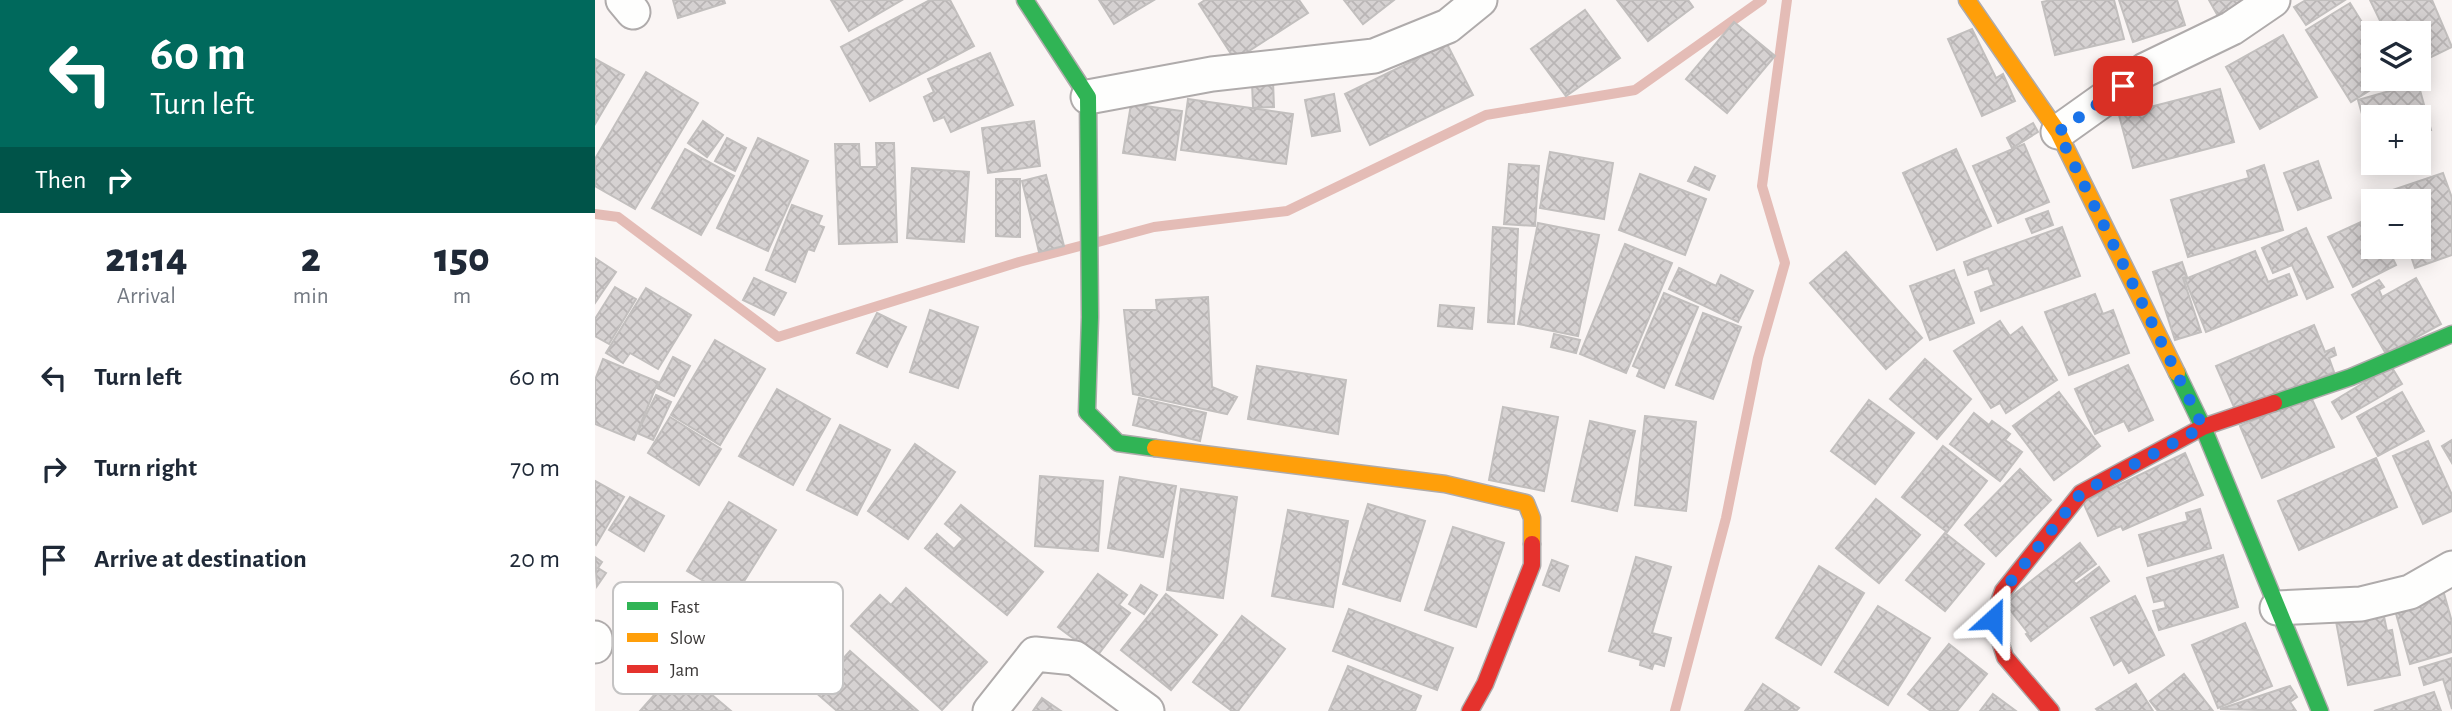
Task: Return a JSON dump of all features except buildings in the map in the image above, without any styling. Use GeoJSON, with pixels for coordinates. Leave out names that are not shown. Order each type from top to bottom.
{"type":"FeatureCollection","features":[{"type":"Feature","properties":{"kind":"street"},"geometry":{"type":"LineString","coordinates":[[1025,0],[1088,97],[1090,317],[1087,412],[1118,443],[1445,484],[1526,503],[1532,517],[1532,565],[1485,684],[1470,711]]}},
{"type":"Feature","properties":{"kind":"street"},"geometry":{"type":"LineString","coordinates":[[1088,97],[1212,74],[1374,57],[1448,26],[1480,0]]}},
{"type":"Feature","properties":{"kind":"street"},"geometry":{"type":"LineString","coordinates":[[1967,0],[2058,132],[2203,427],[2321,711]]}},
{"type":"Feature","properties":{"kind":"street"},"geometry":{"type":"LineString","coordinates":[[2058,132],[2145,71],[2232,28],[2273,0]]}},
{"type":"Feature","properties":{"kind":"street"},"geometry":{"type":"LineString","coordinates":[[2051,711],[2005,657],[1993,619],[2003,591],[2081,493],[2203,427],[2351,377],[2452,334]]}},
{"type":"Feature","properties":{"kind":"street"},"geometry":{"type":"LineString","coordinates":[[2277,608],[2361,604],[2410,592],[2452,568]]}},
{"type":"Feature","properties":{"kind":"street"},"geometry":{"type":"LineString","coordinates":[[595,638],[595,646]]}},
{"type":"Feature","properties":{"kind":"street"},"geometry":{"type":"LineString","coordinates":[[990,711],[1035,654],[1075,658],[1147,711]]}},
{"type":"Feature","properties":{"kind":"waterway"},"geometry":{"type":"LineString","coordinates":[[1098,242],[1154,227],[1287,211],[1486,115],[1635,90],[1762,0]]}},
{"type":"Feature","properties":{"kind":"waterway"},"geometry":{"type":"LineString","coordinates":[[1675,711],[1726,518],[1758,358],[1785,263],[1762,186],[1787,0]]}},
{"type":"Feature","properties":{"kind":"waterway"},"geometry":{"type":"LineString","coordinates":[[595,214],[618,217],[778,337],[1019,262],[1080,246]]}},
{"type":"Feature","properties":{"kind":"traffic: fast"},"geometry":{"type":"LineString","coordinates":[[1025,0],[1088,97],[1090,317],[1087,412],[1118,443],[1155,448]]}},
{"type":"Feature","properties":{"kind":"traffic: fast"},"geometry":{"type":"LineString","coordinates":[[2274,403],[2351,377],[2452,334]]}},
{"type":"Feature","properties":{"kind":"traffic: fast"},"geometry":{"type":"LineString","coordinates":[[2177,373],[2203,427],[2320,711]]}},
{"type":"Feature","properties":{"kind":"traffic: slow"},"geometry":{"type":"LineString","coordinates":[[1967,0],[2058,132],[2177,373]]}},
{"type":"Feature","properties":{"kind":"traffic: slow"},"geometry":{"type":"LineString","coordinates":[[1155,448],[1445,484],[1526,503],[1532,518],[1532,544]]}},
{"type":"Feature","properties":{"kind":"traffic: jam"},"geometry":{"type":"LineString","coordinates":[[2051,711],[2005,657],[1993,619],[2003,591],[2081,493],[2203,427],[2274,403]]}},
{"type":"Feature","properties":{"kind":"traffic: jam"},"geometry":{"type":"LineString","coordinates":[[1470,711],[1485,684],[1532,565],[1532,544]]}},
{"type":"Feature","properties":{"kind":"route"},"geometry":{"type":"LineString","coordinates":[[1993,619],[2003,591],[2081,493],[2203,427],[2058,132],[2123,86]]}}]}
